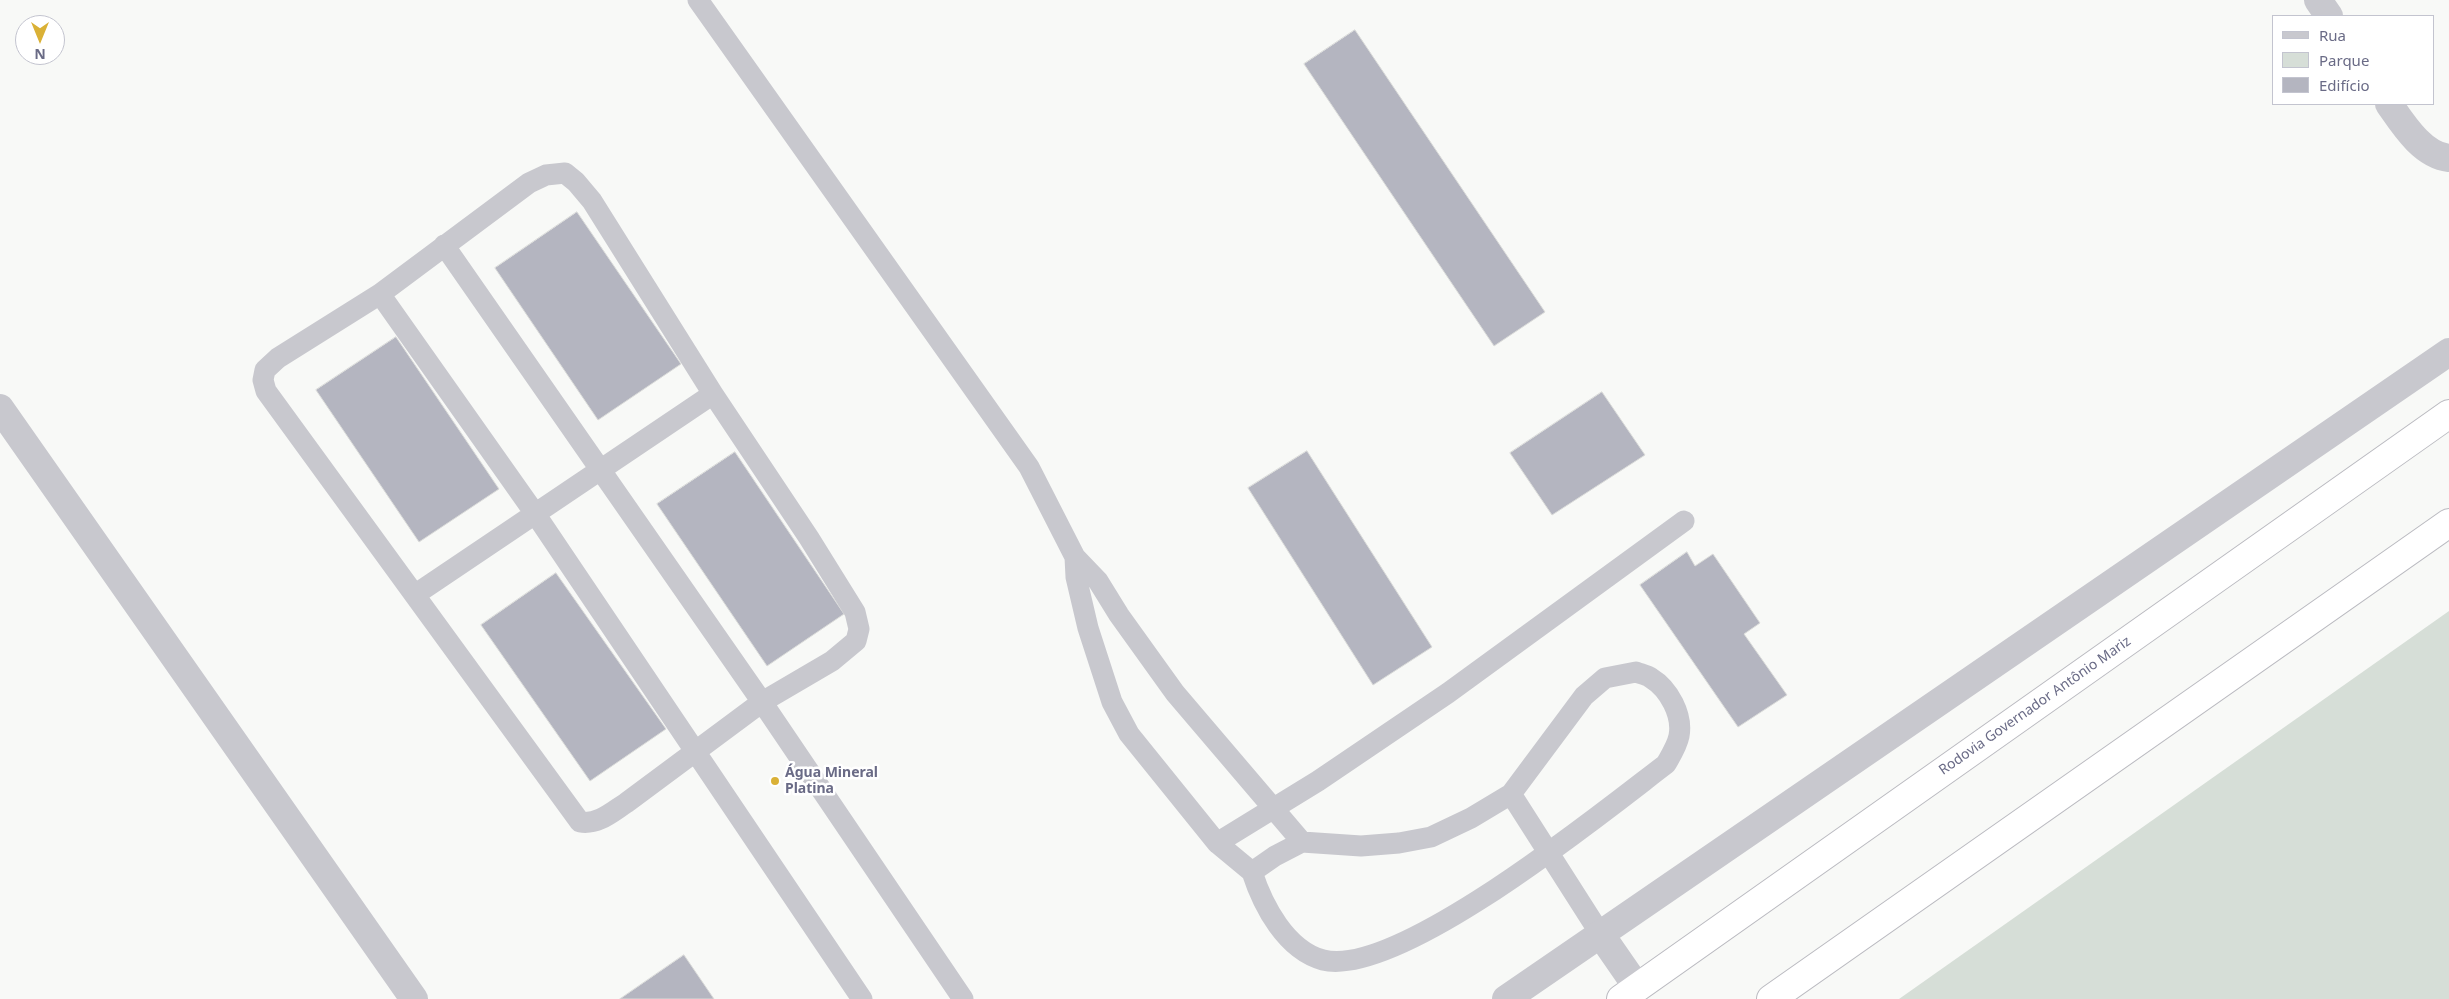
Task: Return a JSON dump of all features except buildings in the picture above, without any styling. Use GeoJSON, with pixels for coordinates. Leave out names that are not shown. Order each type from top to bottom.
{"type":"FeatureCollection","features":[{"type":"Feature","properties":{"kind":"highway","name":"Rodovia Governador Antônio Mariz"},"geometry":{"type":"LineString","coordinates":[[1629,993],[2449,414]]}},
{"type":"Feature","properties":{"kind":"highway"},"geometry":{"type":"LineString","coordinates":[[1771,999],[2449,523]]}},
{"type":"Feature","properties":{"kind":"street"},"geometry":{"type":"LineString","coordinates":[[2318,0],[2328,15]]}},
{"type":"Feature","properties":{"kind":"street"},"geometry":{"type":"LineString","coordinates":[[2390,105],[2407,130],[2424,146],[2443,157],[2449,158]]}},
{"type":"Feature","properties":{"kind":"street"},"geometry":{"type":"LineString","coordinates":[[1506,999],[2449,352]]}},
{"type":"Feature","properties":{"kind":"street"},"geometry":{"type":"LineString","coordinates":[[0,408],[414,999]]}},
{"type":"Feature","properties":{"kind":"street"},"geometry":{"type":"LineString","coordinates":[[1601,934],[1629,993]]}},
{"type":"Feature","properties":{"kind":"lane"},"geometry":{"type":"LineString","coordinates":[[698,0],[1029,466],[1075,557],[1098,581],[1119,615],[1175,693],[1275,808],[1302,842]]}},
{"type":"Feature","properties":{"kind":"lane"},"geometry":{"type":"LineString","coordinates":[[565,173],[576,182],[592,202],[713,394],[809,538],[855,612],[858,622],[859,630],[856,641],[832,661],[762,702],[603,818],[594,822],[580,822],[416,594],[286,420],[266,391],[263,380],[265,370],[278,358],[380,294],[444,245],[529,183],[546,175],[565,173]]}},
{"type":"Feature","properties":{"kind":"lane"},"geometry":{"type":"LineString","coordinates":[[444,245],[762,702],[963,999]]}},
{"type":"Feature","properties":{"kind":"lane"},"geometry":{"type":"LineString","coordinates":[[380,294],[536,515],[862,999]]}},
{"type":"Feature","properties":{"kind":"lane"},"geometry":{"type":"LineString","coordinates":[[416,594],[713,394]]}},
{"type":"Feature","properties":{"kind":"lane"},"geometry":{"type":"LineString","coordinates":[[1217,843],[1275,808],[1448,693],[1684,521]]}},
{"type":"Feature","properties":{"kind":"lane"},"geometry":{"type":"LineString","coordinates":[[1075,557],[1076,577],[1088,628],[1112,702],[1129,734],[1143,754],[1217,843],[1252,872],[1258,892],[1271,915],[1293,942],[1322,960],[1337,962],[1361,958],[1427,930],[1483,898],[1549,853],[1666,764],[1675,750],[1680,728],[1677,711],[1666,692],[1651,678],[1636,672],[1605,678],[1584,696],[1511,794],[1470,818],[1431,837],[1361,846],[1302,842],[1275,856],[1252,872]]}},
{"type":"Feature","properties":{"kind":"lane"},"geometry":{"type":"LineString","coordinates":[[1511,794],[1601,934]]}},
{"type":"Feature","properties":{"kind":"green space"},"geometry":{"type":"Polygon","coordinates":[[[2449,611],[2449,999],[1899,999],[2449,611]]]}},
{"type":"Feature","properties":{"kind":"place","name":"Água Mineral Platina"},"geometry":{"type":"Point","coordinates":[775,781]}}]}
